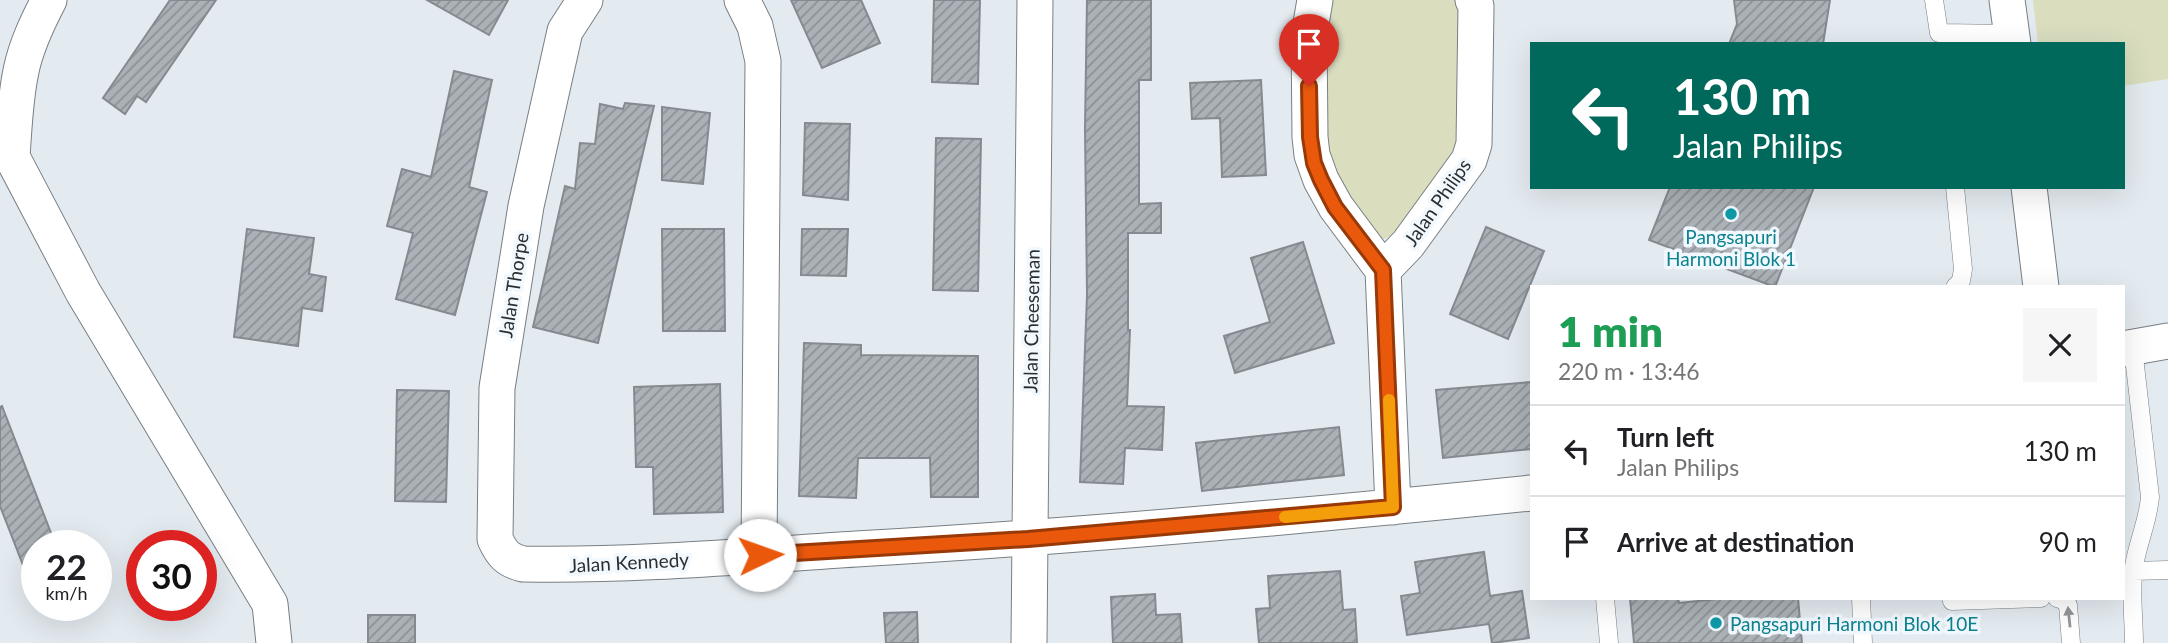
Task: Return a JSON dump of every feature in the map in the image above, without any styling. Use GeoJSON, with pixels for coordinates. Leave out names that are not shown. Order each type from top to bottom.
{"type":"FeatureCollection","features":[{"type":"Feature","properties":{"kind":"street"},"geometry":{"type":"LineString","coordinates":[[49,0],[33,33],[21,69],[16,106],[6,144],[83,292],[270,604],[274,643]]}},
{"type":"Feature","properties":{"kind":"street","name":"Jalan Thorpe"},"geometry":{"type":"LineString","coordinates":[[523,564],[509,560],[501,553],[495,539],[497,388],[526,206],[565,31],[585,0]]}},
{"type":"Feature","properties":{"kind":"street"},"geometry":{"type":"LineString","coordinates":[[742,0],[755,26],[763,61],[760,555]]}},
{"type":"Feature","properties":{"kind":"street","name":"Jalan Cheeseman"},"geometry":{"type":"LineString","coordinates":[[1029,643],[1035,0]]}},
{"type":"Feature","properties":{"kind":"street"},"geometry":{"type":"LineString","coordinates":[[1315,0],[1308,35],[1310,137],[1314,163],[1335,207],[1383,270],[1393,507]]}},
{"type":"Feature","properties":{"kind":"street","name":"Jalan Philips"},"geometry":{"type":"LineString","coordinates":[[1383,270],[1409,244],[1469,160],[1474,144],[1476,6],[1473,0]]}},
{"type":"Feature","properties":{"kind":"street"},"geometry":{"type":"LineString","coordinates":[[2029,189],[2041,285]]}},
{"type":"Feature","properties":{"kind":"street"},"geometry":{"type":"LineString","coordinates":[[2128,349],[2168,341]]}},
{"type":"Feature","properties":{"kind":"street","name":"Jalan Kennedy"},"geometry":{"type":"LineString","coordinates":[[523,564],[617,563],[1028,539],[1530,493]]}},
{"type":"Feature","properties":{"kind":"lane"},"geometry":{"type":"LineString","coordinates":[[1934,0],[1939,38],[2010,26]]}},
{"type":"Feature","properties":{"kind":"lane"},"geometry":{"type":"LineString","coordinates":[[1955,189],[1963,269],[1961,281],[1957,285]]}},
{"type":"Feature","properties":{"kind":"lane"},"geometry":{"type":"LineString","coordinates":[[2128,349],[2150,497],[2149,511],[2133,571],[2134,643]]}},
{"type":"Feature","properties":{"kind":"lane"},"geometry":{"type":"LineString","coordinates":[[2133,571],[2168,570]]}},
{"type":"Feature","properties":{"kind":"lane"},"geometry":{"type":"LineString","coordinates":[[1605,600],[1609,643]]}},
{"type":"Feature","properties":{"kind":"lane"},"geometry":{"type":"LineString","coordinates":[[1861,600],[1863,643]]}},
{"type":"Feature","properties":{"kind":"lane"},"geometry":{"type":"LineString","coordinates":[[1952,600],[1982,600]]}},
{"type":"Feature","properties":{"kind":"lane"},"geometry":{"type":"LineString","coordinates":[[2063,600],[2068,605],[2071,643]]}},
{"type":"Feature","properties":{"kind":"green space"},"geometry":{"type":"Polygon","coordinates":[[[1330,0],[1459,0],[1456,149],[1396,234],[1379,241],[1328,167],[1325,12],[1330,0]]]}},
{"type":"Feature","properties":{"kind":"green space"},"geometry":{"type":"Polygon","coordinates":[[[2033,0],[2168,0],[2168,79],[2125,86],[2125,42],[2038,42],[2033,0]]]}},
{"type":"Feature","properties":{"kind":"building"},"geometry":{"type":"Polygon","coordinates":[[[170,0],[216,0],[146,102],[137,96],[125,114],[103,98],[170,0]]]}},
{"type":"Feature","properties":{"kind":"building"},"geometry":{"type":"Polygon","coordinates":[[[427,0],[508,0],[489,35],[427,0]]]}},
{"type":"Feature","properties":{"kind":"building"},"geometry":{"type":"Polygon","coordinates":[[[791,0],[861,0],[880,43],[822,68],[791,0]]]}},
{"type":"Feature","properties":{"kind":"building"},"geometry":{"type":"Polygon","coordinates":[[[934,0],[980,0],[978,84],[932,82],[934,0]]]}},
{"type":"Feature","properties":{"kind":"building"},"geometry":{"type":"Polygon","coordinates":[[[1087,0],[1151,0],[1151,80],[1139,80],[1139,204],[1161,203],[1161,233],[1128,233],[1130,330],[1127,406],[1164,407],[1162,450],[1125,448],[1123,484],[1080,482],[1087,295],[1087,0]]]}},
{"type":"Feature","properties":{"kind":"building"},"geometry":{"type":"Polygon","coordinates":[[[1734,0],[1830,0],[1823,42],[1730,42],[1737,24],[1734,0]]]}},
{"type":"Feature","properties":{"kind":"building"},"geometry":{"type":"Polygon","coordinates":[[[454,71],[492,80],[469,187],[487,192],[455,315],[396,299],[413,233],[387,226],[402,169],[431,177],[454,71]]]}},
{"type":"Feature","properties":{"kind":"building"},"geometry":{"type":"Polygon","coordinates":[[[1261,80],[1266,175],[1222,177],[1220,118],[1192,119],[1190,83],[1261,80]]]}},
{"type":"Feature","properties":{"kind":"building"},"geometry":{"type":"Polygon","coordinates":[[[625,103],[654,106],[598,343],[533,327],[565,186],[575,189],[580,143],[595,144],[600,104],[623,109],[625,103]]]}},
{"type":"Feature","properties":{"kind":"building"},"geometry":{"type":"Polygon","coordinates":[[[662,107],[710,113],[703,184],[662,180],[662,107]]]}},
{"type":"Feature","properties":{"kind":"building"},"geometry":{"type":"Polygon","coordinates":[[[805,123],[850,124],[848,200],[803,195],[805,123]]]}},
{"type":"Feature","properties":{"kind":"building"},"geometry":{"type":"Polygon","coordinates":[[[936,138],[981,139],[978,291],[933,290],[936,138]]]}},
{"type":"Feature","properties":{"kind":"building","name":"Pangsapuri Harmoni Blok 1"},"geometry":{"type":"Polygon","coordinates":[[[1669,189],[1813,189],[1776,285],[1649,240],[1669,189]]]}},
{"type":"Feature","properties":{"kind":"building"},"geometry":{"type":"Polygon","coordinates":[[[1486,227],[1544,251],[1508,339],[1450,314],[1486,227]]]}},
{"type":"Feature","properties":{"kind":"building"},"geometry":{"type":"Polygon","coordinates":[[[247,229],[314,238],[309,274],[326,277],[322,311],[302,308],[298,346],[234,337],[247,229]]]}},
{"type":"Feature","properties":{"kind":"building"},"geometry":{"type":"Polygon","coordinates":[[[662,229],[724,229],[725,331],[663,331],[662,229]]]}},
{"type":"Feature","properties":{"kind":"building"},"geometry":{"type":"Polygon","coordinates":[[[802,229],[848,229],[846,276],[801,275],[802,229]]]}},
{"type":"Feature","properties":{"kind":"building"},"geometry":{"type":"Polygon","coordinates":[[[1303,242],[1334,343],[1235,373],[1224,336],[1270,322],[1251,258],[1303,242]]]}},
{"type":"Feature","properties":{"kind":"building"},"geometry":{"type":"Polygon","coordinates":[[[804,343],[861,345],[861,355],[978,356],[978,497],[931,497],[930,458],[858,458],[856,498],[799,496],[804,343]]]}},
{"type":"Feature","properties":{"kind":"building"},"geometry":{"type":"Polygon","coordinates":[[[1530,382],[1530,449],[1443,458],[1436,390],[1530,382]]]}},
{"type":"Feature","properties":{"kind":"building"},"geometry":{"type":"Polygon","coordinates":[[[720,384],[723,512],[654,514],[653,467],[636,467],[634,387],[720,384]]]}},
{"type":"Feature","properties":{"kind":"building"},"geometry":{"type":"Polygon","coordinates":[[[397,390],[449,391],[446,502],[395,501],[397,390]]]}},
{"type":"Feature","properties":{"kind":"building"},"geometry":{"type":"Polygon","coordinates":[[[2,406],[50,530],[21,530],[21,560],[0,506],[2,406]]]}},
{"type":"Feature","properties":{"kind":"building"},"geometry":{"type":"Polygon","coordinates":[[[1339,427],[1344,475],[1202,491],[1196,443],[1339,427]]]}},
{"type":"Feature","properties":{"kind":"building"},"geometry":{"type":"Polygon","coordinates":[[[1484,552],[1490,596],[1522,591],[1529,638],[1492,643],[1489,624],[1407,635],[1401,596],[1420,593],[1415,562],[1484,552]]]}},
{"type":"Feature","properties":{"kind":"building"},"geometry":{"type":"Polygon","coordinates":[[[1340,571],[1343,610],[1355,609],[1357,643],[1259,643],[1256,609],[1270,608],[1268,576],[1340,571]]]}},
{"type":"Feature","properties":{"kind":"building"},"geometry":{"type":"Polygon","coordinates":[[[1155,594],[1156,615],[1180,614],[1182,643],[1113,643],[1111,597],[1155,594]]]}},
{"type":"Feature","properties":{"kind":"building","name":"Pangsapuri Harmoni Blok 10E"},"geometry":{"type":"Polygon","coordinates":[[[1630,600],[1678,600],[1679,603],[1708,600],[1798,600],[1802,643],[1634,643],[1630,600]]]}},
{"type":"Feature","properties":{"kind":"building"},"geometry":{"type":"Polygon","coordinates":[[[917,612],[918,643],[886,643],[884,613],[917,612]]]}},
{"type":"Feature","properties":{"kind":"building"},"geometry":{"type":"Polygon","coordinates":[[[368,615],[415,615],[415,643],[368,643],[368,615]]]}},
{"type":"Feature","properties":{"kind":"slow traffic"},"geometry":{"type":"LineString","coordinates":[[1285,517],[1393,507],[1389,400]]}},
{"type":"Feature","properties":{"kind":"place","name":"Pangsapuri Harmoni Blok 1"},"geometry":{"type":"Point","coordinates":[1731,214]}},
{"type":"Feature","properties":{"kind":"place","name":"Pangsapuri Harmoni Blok 10E"},"geometry":{"type":"Point","coordinates":[1716,623]}},
{"type":"Feature","properties":{"kind":"route"},"geometry":{"type":"LineString","coordinates":[[760,555],[1028,539],[1393,507],[1383,270],[1335,207],[1314,163],[1310,137],[1309,86]]}}]}
